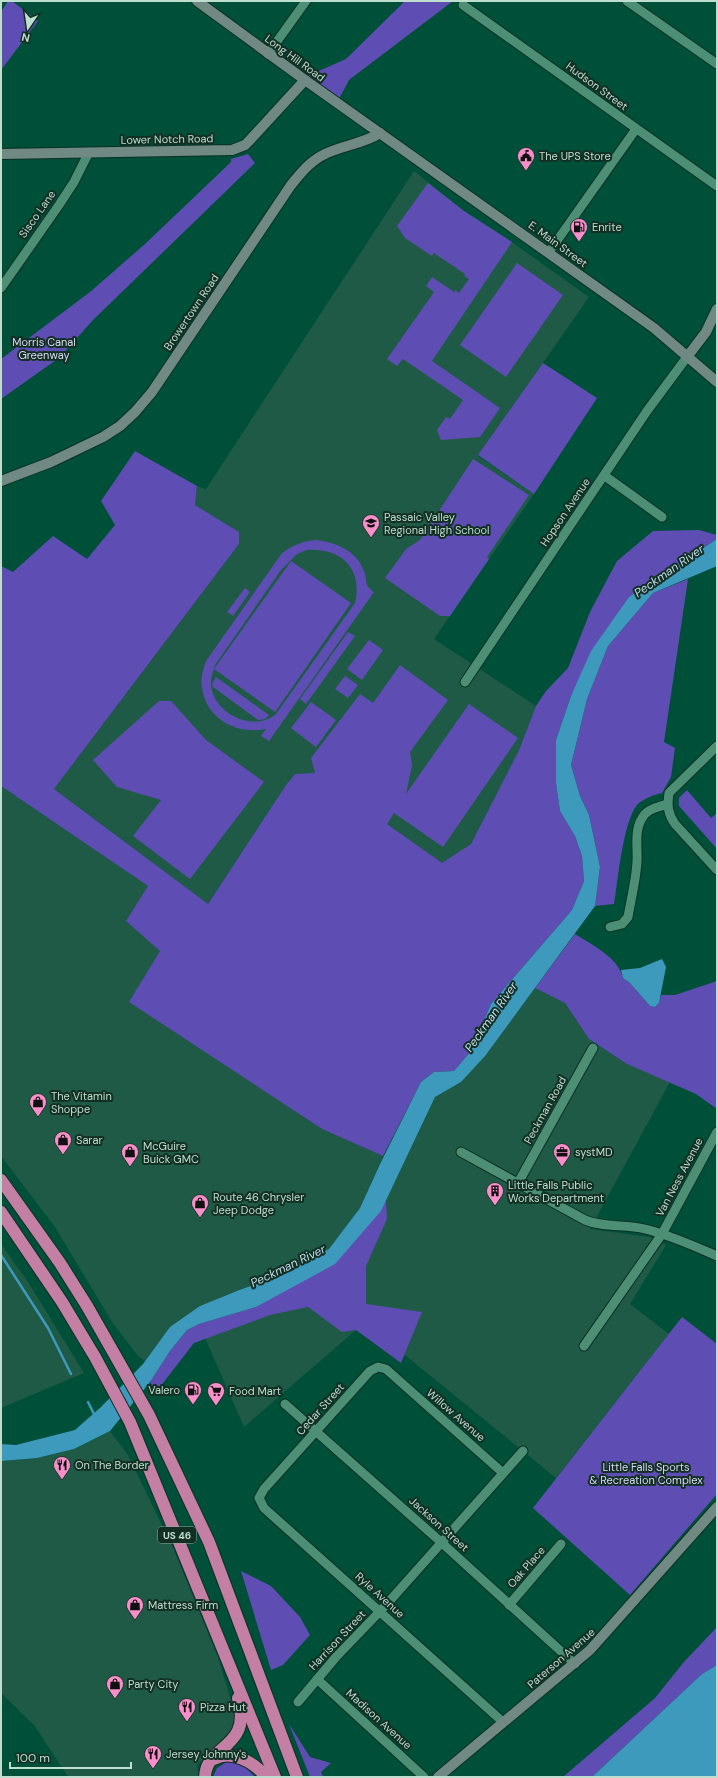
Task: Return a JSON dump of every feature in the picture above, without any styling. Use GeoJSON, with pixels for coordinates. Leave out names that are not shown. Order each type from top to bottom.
{"type":"FeatureCollection","features":[{"type":"Feature","properties":{"kind":"highway","name":"US 46"},"geometry":{"type":"LineString","coordinates":[[1,1180],[60,1263],[126,1372],[145,1407],[209,1542],[297,1777]]}},
{"type":"Feature","properties":{"kind":"highway","name":"US 46"},"geometry":{"type":"LineString","coordinates":[[1,1212],[62,1302],[111,1386],[130,1422],[275,1777]]}},
{"type":"Feature","properties":{"kind":"highway"},"geometry":{"type":"LineString","coordinates":[[204,1777],[209,1761],[230,1743],[238,1732],[241,1721],[239,1703],[223,1649]]}},
{"type":"Feature","properties":{"kind":"highway"},"geometry":{"type":"LineString","coordinates":[[209,1761],[222,1756],[235,1756],[248,1762],[263,1772],[266,1777]]}},
{"type":"Feature","properties":{"kind":"main road","name":"Long Hill Road"},"geometry":{"type":"LineString","coordinates":[[197,1],[268,54],[380,133]]}},
{"type":"Feature","properties":{"kind":"main road","name":"Lower Notch Road"},"geometry":{"type":"LineString","coordinates":[[1,154],[232,150],[245,145],[305,80]]}},
{"type":"Feature","properties":{"kind":"main road","name":"E. Main Street"},"geometry":{"type":"LineString","coordinates":[[380,133],[654,328],[717,382]]}},
{"type":"Feature","properties":{"kind":"main road","name":"Browertown Road"},"geometry":{"type":"LineString","coordinates":[[1,481],[85,447],[120,426],[152,392],[287,191],[304,169],[314,160],[326,154],[367,141],[380,133]]}},
{"type":"Feature","properties":{"kind":"main road"},"geometry":{"type":"LineString","coordinates":[[687,357],[706,332],[717,309]]}},
{"type":"Feature","properties":{"kind":"main road","name":"Paterson Avenue"},"geometry":{"type":"LineString","coordinates":[[438,1777],[575,1664],[604,1637],[717,1507]]}},
{"type":"Feature","properties":{"kind":"street"},"geometry":{"type":"LineString","coordinates":[[268,54],[306,1]]}},
{"type":"Feature","properties":{"kind":"street"},"geometry":{"type":"LineString","coordinates":[[627,1],[717,64]]}},
{"type":"Feature","properties":{"kind":"street","name":"Hudson Street"},"geometry":{"type":"LineString","coordinates":[[463,6],[717,186]]}},
{"type":"Feature","properties":{"kind":"street"},"geometry":{"type":"LineString","coordinates":[[549,252],[636,129]]}},
{"type":"Feature","properties":{"kind":"street","name":"Sisco Lane"},"geometry":{"type":"LineString","coordinates":[[1,288],[67,193],[89,152]]}},
{"type":"Feature","properties":{"kind":"street","name":"Hopson Avenue"},"geometry":{"type":"LineString","coordinates":[[465,682],[605,476],[647,411],[687,357]]}},
{"type":"Feature","properties":{"kind":"street"},"geometry":{"type":"LineString","coordinates":[[605,476],[662,517]]}},
{"type":"Feature","properties":{"kind":"street"},"geometry":{"type":"LineString","coordinates":[[717,746],[669,794],[667,804],[670,816],[675,824],[717,870]]}},
{"type":"Feature","properties":{"kind":"street"},"geometry":{"type":"LineString","coordinates":[[610,927],[622,924],[628,917],[637,863],[637,835],[640,823],[645,814],[654,808],[667,804]]}},
{"type":"Feature","properties":{"kind":"street","name":"Peckman Road"},"geometry":{"type":"LineString","coordinates":[[518,1183],[593,1048]]}},
{"type":"Feature","properties":{"kind":"street","name":"Van Ness Avenue"},"geometry":{"type":"LineString","coordinates":[[584,1346],[662,1234],[717,1132]]}},
{"type":"Feature","properties":{"kind":"street"},"geometry":{"type":"LineString","coordinates":[[461,1152],[592,1224],[644,1228],[717,1256]]}},
{"type":"Feature","properties":{"kind":"street","name":"Cedar Street"},"geometry":{"type":"LineString","coordinates":[[270,1482],[373,1369],[378,1367],[383,1368],[392,1375]]}},
{"type":"Feature","properties":{"kind":"street","name":"Willow Avenue"},"geometry":{"type":"LineString","coordinates":[[392,1375],[503,1473]]}},
{"type":"Feature","properties":{"kind":"street","name":"Jackson Street"},"geometry":{"type":"LineString","coordinates":[[285,1404],[442,1543],[575,1664]]}},
{"type":"Feature","properties":{"kind":"street","name":"Harrison Street"},"geometry":{"type":"LineString","coordinates":[[298,1702],[336,1657],[380,1612],[523,1451]]}},
{"type":"Feature","properties":{"kind":"street","name":"Ryle Avenue"},"geometry":{"type":"LineString","coordinates":[[270,1482],[260,1494],[261,1504],[264,1508],[503,1722]]}},
{"type":"Feature","properties":{"kind":"street","name":"Oak Place"},"geometry":{"type":"LineString","coordinates":[[509,1605],[561,1544]]}},
{"type":"Feature","properties":{"kind":"street","name":"Madison Avenue"},"geometry":{"type":"LineString","coordinates":[[317,1680],[424,1777]]}},
{"type":"Feature","properties":{"kind":"shaded area","name":"Passaic Valley Regional High School"},"geometry":{"type":"Polygon","coordinates":[[[414,171],[464,211],[502,235],[589,297],[478,456],[534,494],[434,639],[536,706],[519,750],[471,844],[442,864],[387,824],[295,774],[286,785],[208,904],[54,789],[239,544],[239,532],[195,505],[197,486],[206,489],[414,171]]]}},
{"type":"Feature","properties":{"kind":"shaded area"},"geometry":{"type":"Polygon","coordinates":[[[1,786],[148,886],[160,951],[130,1002],[322,1129],[383,1156],[360,1208],[329,1249],[278,1277],[242,1289],[170,1327],[145,1361],[138,1356],[112,1322],[55,1227],[1,1156],[1,786]]]}},
{"type":"Feature","properties":{"kind":"shaded area"},"geometry":{"type":"Polygon","coordinates":[[[535,988],[565,1003],[589,1039],[627,1064],[670,1082],[590,1229],[650,1237],[666,1245],[630,1304],[669,1334],[556,1478],[374,1330],[356,1330],[244,1427],[199,1324],[256,1307],[381,1211],[435,1097],[461,1082],[535,988]]]}},
{"type":"Feature","properties":{"kind":"shaded area"},"geometry":{"type":"Polygon","coordinates":[[[1,1244],[28,1282],[84,1373],[1,1408],[1,1244]]]}},
{"type":"Feature","properties":{"kind":"shaded area"},"geometry":{"type":"Polygon","coordinates":[[[110,1431],[128,1455],[173,1548],[218,1657],[235,1714],[232,1730],[197,1765],[199,1777],[68,1777],[34,1725],[1,1693],[1,1461],[37,1458],[74,1449],[110,1431]]]}},
{"type":"Feature","properties":{"kind":"green space"},"geometry":{"type":"Polygon","coordinates":[[[8,1],[12,1],[38,21],[1,70],[1,12],[8,1]]]}},
{"type":"Feature","properties":{"kind":"green space"},"geometry":{"type":"Polygon","coordinates":[[[405,1],[453,1],[349,80],[339,99],[307,76],[346,59],[405,1]]]}},
{"type":"Feature","properties":{"kind":"green space","name":"Morris Canal Greenway"},"geometry":{"type":"Polygon","coordinates":[[[248,154],[255,163],[93,320],[59,358],[1,399],[1,359],[90,292],[145,244],[231,162],[231,159],[248,154]]]}},
{"type":"Feature","properties":{"kind":"green space"},"geometry":{"type":"Polygon","coordinates":[[[428,183],[464,211],[512,242],[432,361],[500,408],[480,437],[441,440],[437,430],[446,417],[450,419],[463,400],[403,359],[397,366],[387,359],[434,292],[426,286],[432,277],[454,292],[455,290],[459,293],[469,279],[464,276],[465,274],[434,253],[432,256],[405,238],[397,226],[428,183]]]}},
{"type":"Feature","properties":{"kind":"green space"},"geometry":{"type":"Polygon","coordinates":[[[517,263],[563,295],[506,377],[460,345],[517,263]]]}},
{"type":"Feature","properties":{"kind":"green space"},"geometry":{"type":"Polygon","coordinates":[[[543,363],[597,398],[534,494],[478,455],[543,363]]]}},
{"type":"Feature","properties":{"kind":"green space"},"geometry":{"type":"Polygon","coordinates":[[[135,451],[197,486],[195,505],[239,532],[239,544],[54,789],[208,904],[286,785],[295,774],[315,773],[311,758],[360,694],[373,703],[400,665],[448,700],[410,752],[412,766],[406,794],[469,704],[518,738],[443,847],[394,813],[387,824],[442,863],[471,844],[519,750],[536,706],[546,691],[568,668],[590,612],[617,561],[653,531],[699,530],[717,535],[717,539],[629,597],[571,696],[556,740],[556,783],[560,811],[575,836],[582,856],[584,881],[572,910],[491,1004],[471,1051],[454,1071],[434,1072],[421,1082],[383,1156],[322,1129],[129,1002],[160,951],[126,921],[148,886],[1,786],[1,566],[13,572],[53,536],[87,559],[115,525],[101,501],[135,451]]]}},
{"type":"Feature","properties":{"kind":"green space"},"geometry":{"type":"Polygon","coordinates":[[[473,459],[529,495],[487,557],[489,559],[450,616],[440,616],[385,578],[406,549],[420,540],[473,459]]]}},
{"type":"Feature","properties":{"kind":"green space"},"geometry":{"type":"Polygon","coordinates":[[[316,540],[332,543],[352,554],[362,566],[366,582],[369,588],[374,592],[269,741],[261,736],[266,729],[255,730],[234,727],[216,716],[205,699],[201,684],[202,674],[206,661],[282,553],[298,544],[316,540]],[[307,550],[297,554],[281,570],[215,665],[211,681],[213,695],[231,715],[239,719],[256,722],[266,720],[276,714],[355,603],[357,591],[353,571],[340,557],[319,550],[307,550]]]}},
{"type":"Feature","properties":{"kind":"green space"},"geometry":{"type":"Polygon","coordinates":[[[291,561],[351,603],[275,712],[214,669],[291,561]]]}},
{"type":"Feature","properties":{"kind":"green space"},"geometry":{"type":"Polygon","coordinates":[[[688,579],[664,742],[675,748],[671,777],[662,793],[643,800],[637,805],[632,813],[628,824],[619,867],[614,904],[595,906],[600,867],[589,815],[580,796],[571,765],[587,699],[608,646],[653,593],[688,579]]]}},
{"type":"Feature","properties":{"kind":"green space"},"geometry":{"type":"Polygon","coordinates":[[[245,588],[250,592],[233,616],[227,612],[245,588]]]}},
{"type":"Feature","properties":{"kind":"green space"},"geometry":{"type":"Polygon","coordinates":[[[348,632],[355,636],[306,704],[300,699],[348,632]]]}},
{"type":"Feature","properties":{"kind":"green space"},"geometry":{"type":"Polygon","coordinates":[[[369,640],[383,650],[362,680],[347,669],[369,640]]]}},
{"type":"Feature","properties":{"kind":"green space"},"geometry":{"type":"Polygon","coordinates":[[[345,676],[358,685],[348,698],[335,689],[345,676]]]}},
{"type":"Feature","properties":{"kind":"green space"},"geometry":{"type":"Polygon","coordinates":[[[216,677],[269,715],[265,719],[258,720],[213,687],[212,684],[216,677]]]}},
{"type":"Feature","properties":{"kind":"green space"},"geometry":{"type":"Polygon","coordinates":[[[159,701],[171,701],[206,740],[264,782],[190,879],[133,836],[161,800],[117,787],[93,760],[159,701]]]}},
{"type":"Feature","properties":{"kind":"green space"},"geometry":{"type":"Polygon","coordinates":[[[311,702],[336,720],[316,747],[291,728],[311,702]]]}},
{"type":"Feature","properties":{"kind":"green space"},"geometry":{"type":"Polygon","coordinates":[[[687,790],[711,818],[717,813],[717,849],[679,806],[679,798],[687,790]]]}},
{"type":"Feature","properties":{"kind":"green space"},"geometry":{"type":"Polygon","coordinates":[[[575,934],[604,952],[616,964],[623,978],[630,983],[650,1006],[655,1007],[659,1003],[661,995],[675,995],[717,981],[717,1109],[696,1094],[627,1064],[589,1039],[565,1003],[535,988],[575,934]]]}},
{"type":"Feature","properties":{"kind":"green space"},"geometry":{"type":"Polygon","coordinates":[[[386,1200],[387,1219],[366,1266],[366,1304],[422,1312],[401,1363],[356,1330],[342,1332],[308,1307],[270,1315],[194,1343],[156,1392],[150,1382],[170,1351],[187,1330],[199,1324],[256,1307],[374,1218],[386,1200]]]}},
{"type":"Feature","properties":{"kind":"green space","name":"Little Falls Sports & Recreation Complex"},"geometry":{"type":"Polygon","coordinates":[[[682,1317],[717,1344],[717,1494],[630,1595],[533,1508],[682,1317]]]}},
{"type":"Feature","properties":{"kind":"green space"},"geometry":{"type":"Polygon","coordinates":[[[241,1571],[271,1586],[300,1617],[310,1635],[283,1665],[271,1670],[241,1571]]]}},
{"type":"Feature","properties":{"kind":"green space"},"geometry":{"type":"Polygon","coordinates":[[[717,1627],[717,1665],[702,1674],[592,1777],[563,1777],[655,1698],[683,1663],[717,1627]]]}},
{"type":"Feature","properties":{"kind":"green space"},"geometry":{"type":"Polygon","coordinates":[[[289,1724],[310,1757],[331,1763],[321,1772],[323,1777],[310,1777],[289,1724]]]}},
{"type":"Feature","properties":{"kind":"green space"},"geometry":{"type":"Polygon","coordinates":[[[228,1761],[241,1763],[255,1777],[213,1777],[217,1768],[228,1761]]]}},
{"type":"Feature","properties":{"kind":"water","name":"Peckman River"},"geometry":{"type":"Polygon","coordinates":[[[717,539],[717,566],[653,593],[608,646],[587,699],[571,765],[580,796],[589,815],[600,867],[595,906],[485,1056],[461,1082],[435,1097],[381,1211],[335,1264],[256,1307],[199,1324],[187,1330],[170,1351],[150,1382],[110,1431],[74,1449],[37,1458],[1,1461],[1,1444],[16,1445],[75,1430],[101,1407],[143,1364],[170,1327],[200,1306],[242,1289],[278,1277],[329,1249],[360,1208],[421,1082],[434,1072],[454,1071],[471,1051],[491,1004],[572,910],[584,881],[582,856],[575,836],[560,811],[556,783],[556,740],[571,696],[591,651],[629,597],[717,539]]]}},
{"type":"Feature","properties":{"kind":"water"},"geometry":{"type":"Polygon","coordinates":[[[662,959],[666,967],[659,1003],[655,1007],[650,1006],[630,983],[623,978],[621,970],[640,968],[662,959]]]}},
{"type":"Feature","properties":{"kind":"water"},"geometry":{"type":"Polygon","coordinates":[[[717,1665],[717,1777],[592,1777],[702,1674],[717,1665]]]}},
{"type":"Feature","properties":{"kind":"waterway"},"geometry":{"type":"LineString","coordinates":[[1,1255],[48,1328],[71,1374]]}},
{"type":"Feature","properties":{"kind":"waterway"},"geometry":{"type":"LineString","coordinates":[[88,1402],[94,1414]]}},
{"type":"Feature","properties":{"kind":"place","name":"The UPS Store"},"geometry":{"type":"Point","coordinates":[526,171]}},
{"type":"Feature","properties":{"kind":"place","name":"Enrite"},"geometry":{"type":"Point","coordinates":[579,242]}},
{"type":"Feature","properties":{"kind":"place","name":"Passaic Valley Regional High School"},"geometry":{"type":"Point","coordinates":[371,538]}},
{"type":"Feature","properties":{"kind":"place","name":"The Vitamin Shoppe"},"geometry":{"type":"Point","coordinates":[38,1117]}},
{"type":"Feature","properties":{"kind":"place","name":"Sarar"},"geometry":{"type":"Point","coordinates":[63,1155]}},
{"type":"Feature","properties":{"kind":"place","name":"McGuire Buick GMC"},"geometry":{"type":"Point","coordinates":[130,1167]}},
{"type":"Feature","properties":{"kind":"place","name":"systMD"},"geometry":{"type":"Point","coordinates":[562,1167]}},
{"type":"Feature","properties":{"kind":"place","name":"Little Falls Public Works Department"},"geometry":{"type":"Point","coordinates":[495,1206]}},
{"type":"Feature","properties":{"kind":"place","name":"Route 46 Chrysler Jeep Dodge"},"geometry":{"type":"Point","coordinates":[200,1218]}},
{"type":"Feature","properties":{"kind":"place","name":"Valero"},"geometry":{"type":"Point","coordinates":[193,1405]}},
{"type":"Feature","properties":{"kind":"place","name":"Food Mart"},"geometry":{"type":"Point","coordinates":[216,1406]}},
{"type":"Feature","properties":{"kind":"place","name":"On The Border"},"geometry":{"type":"Point","coordinates":[62,1480]}},
{"type":"Feature","properties":{"kind":"place","name":"Mattress Firm"},"geometry":{"type":"Point","coordinates":[135,1620]}},
{"type":"Feature","properties":{"kind":"place","name":"Party City"},"geometry":{"type":"Point","coordinates":[115,1699]}},
{"type":"Feature","properties":{"kind":"place","name":"Pizza Hut"},"geometry":{"type":"Point","coordinates":[187,1722]}},
{"type":"Feature","properties":{"kind":"place","name":"Jersey Johnny's"},"geometry":{"type":"Point","coordinates":[153,1769]}}]}
